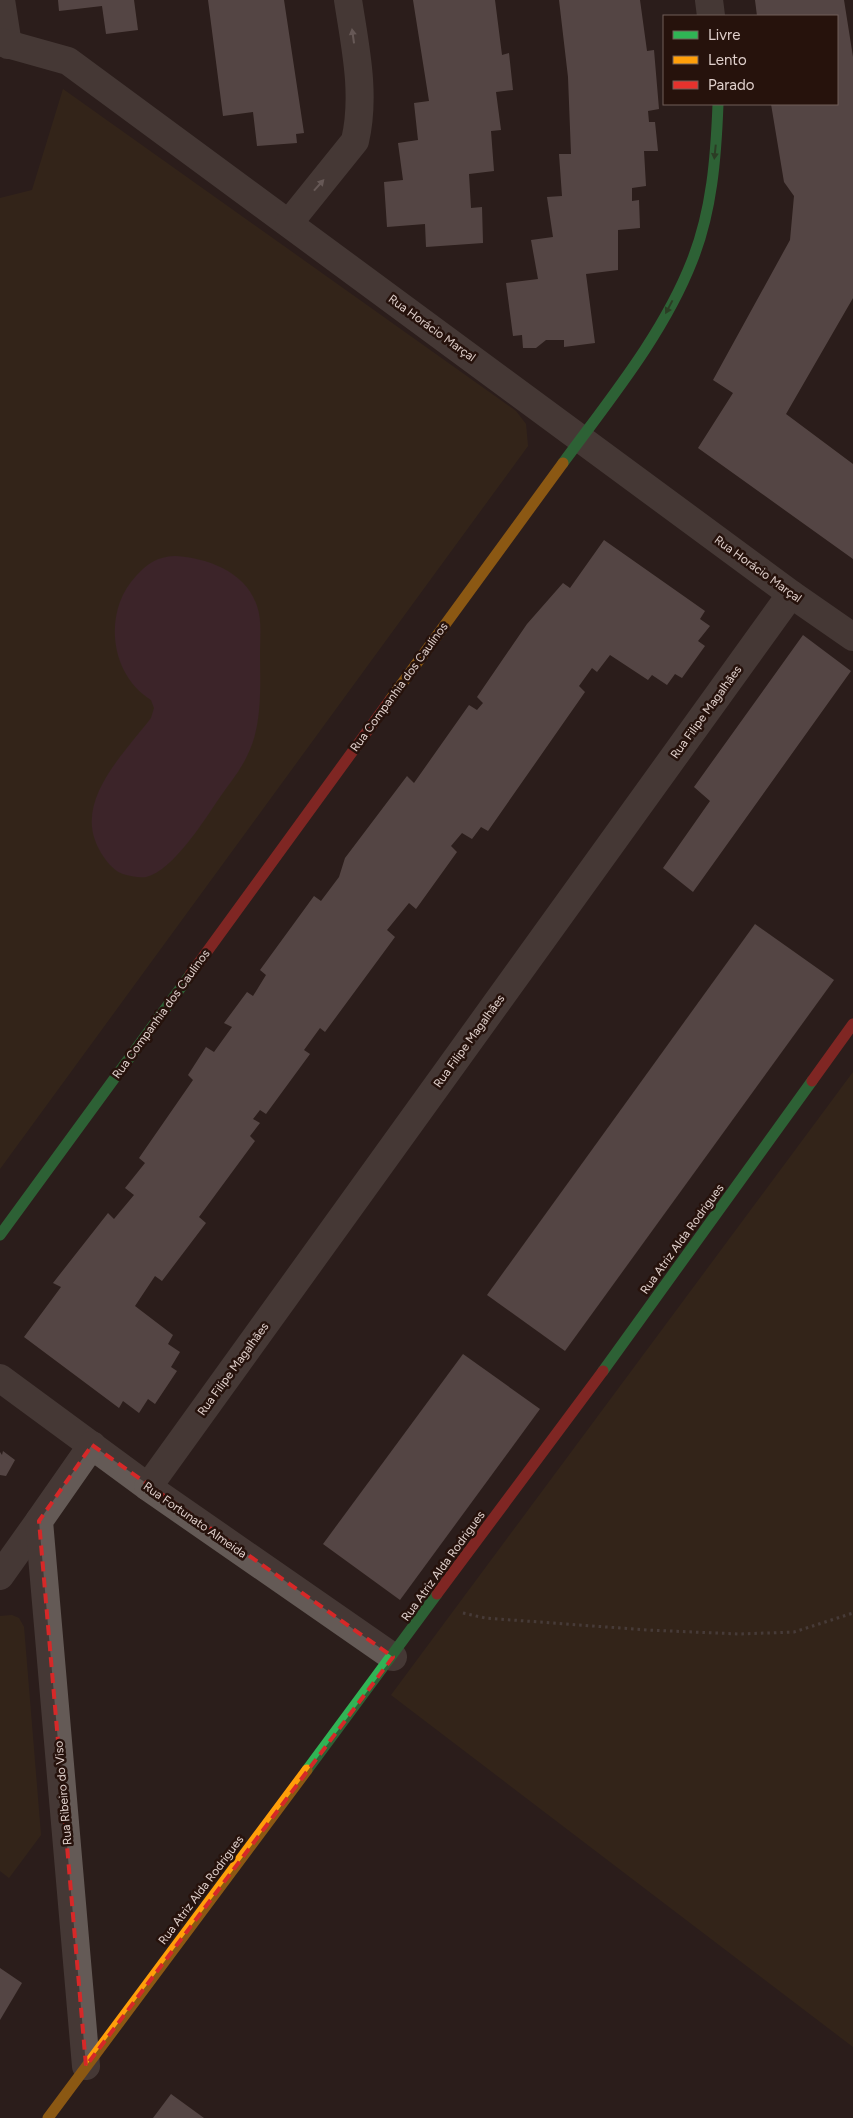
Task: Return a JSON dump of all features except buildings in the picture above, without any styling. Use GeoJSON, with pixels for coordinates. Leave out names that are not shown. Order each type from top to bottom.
{"type":"FeatureCollection","features":[{"type":"Feature","properties":{"kind":"street"},"geometry":{"type":"LineString","coordinates":[[1,0],[4,43]]}},
{"type":"Feature","properties":{"kind":"street"},"geometry":{"type":"LineString","coordinates":[[289,223],[355,141],[359,73],[348,0]]}},
{"type":"Feature","properties":{"kind":"street"},"geometry":{"type":"LineString","coordinates":[[709,0],[711,15]]}},
{"type":"Feature","properties":{"kind":"street","name":"Rua Horácio Marçal"},"geometry":{"type":"LineString","coordinates":[[4,43],[68,61],[791,594],[852,634]]}},
{"type":"Feature","properties":{"kind":"street","name":"Rua Companhia dos Caulinos"},"geometry":{"type":"LineString","coordinates":[[0,1235],[581,438],[667,311],[691,262],[707,210],[717,134],[718,105]]}},
{"type":"Feature","properties":{"kind":"street","name":"Rua Filipe Magalhães"},"geometry":{"type":"LineString","coordinates":[[148,1487],[791,594]]}},
{"type":"Feature","properties":{"kind":"street","name":"Rua Atriz Alda Rodrigues"},"geometry":{"type":"LineString","coordinates":[[48,2118],[598,1378],[853,1024]]}},
{"type":"Feature","properties":{"kind":"street","name":"Rua Fortunato Almeida"},"geometry":{"type":"LineString","coordinates":[[0,1378],[148,1487],[393,1656]]}},
{"type":"Feature","properties":{"kind":"street"},"geometry":{"type":"LineString","coordinates":[[0,1576],[92,1445]]}},
{"type":"Feature","properties":{"kind":"street","name":"Rua Ribeiro do Viso"},"geometry":{"type":"LineString","coordinates":[[39,1520],[86,2066]]}},
{"type":"Feature","properties":{"kind":"path"},"geometry":{"type":"LineString","coordinates":[[430,1606],[485,1618],[647,1630],[739,1634],[794,1632],[853,1613]]}},
{"type":"Feature","properties":{"kind":"highlighted area"},"geometry":{"type":"Polygon","coordinates":[[[92,1445],[393,1657],[86,2066],[39,1521],[92,1445]]]}},
{"type":"Feature","properties":{"kind":"shaded area"},"geometry":{"type":"Polygon","coordinates":[[[63,89],[516,411],[526,424],[528,446],[0,1169],[0,198],[32,190],[63,89]]]}},
{"type":"Feature","properties":{"kind":"shaded area"},"geometry":{"type":"Polygon","coordinates":[[[175,556],[200,560],[224,569],[244,584],[252,594],[259,611],[260,623],[260,705],[256,731],[244,762],[188,843],[167,865],[156,873],[146,877],[137,877],[126,875],[114,869],[102,855],[95,840],[92,823],[93,807],[108,775],[151,718],[154,708],[151,700],[137,689],[126,675],[119,659],[115,641],[115,624],[119,606],[125,590],[136,576],[158,559],[175,556]]]}},
{"type":"Feature","properties":{"kind":"shaded area"},"geometry":{"type":"Polygon","coordinates":[[[853,1072],[853,2047],[391,1695],[853,1072]]]}},
{"type":"Feature","properties":{"kind":"shaded area"},"geometry":{"type":"Polygon","coordinates":[[[12,1615],[19,1618],[24,1627],[41,1835],[9,1878],[0,1871],[0,1616],[12,1615]]]}},
{"type":"Feature","properties":{"kind":"traffic: fast"},"geometry":{"type":"LineString","coordinates":[[563,463],[651,341],[680,288],[692,261],[704,223],[712,184],[718,105]]}},
{"type":"Feature","properties":{"kind":"traffic: fast"},"geometry":{"type":"LineString","coordinates":[[0,1235],[190,975]]}},
{"type":"Feature","properties":{"kind":"traffic: fast"},"geometry":{"type":"LineString","coordinates":[[603,1371],[812,1081]]}},
{"type":"Feature","properties":{"kind":"traffic: fast"},"geometry":{"type":"LineString","coordinates":[[307,1770],[437,1594]]}},
{"type":"Feature","properties":{"kind":"traffic: slow"},"geometry":{"type":"LineString","coordinates":[[390,700],[563,463]]}},
{"type":"Feature","properties":{"kind":"traffic: slow"},"geometry":{"type":"LineString","coordinates":[[48,2118],[307,1770]]}},
{"type":"Feature","properties":{"kind":"traffic: jam"},"geometry":{"type":"LineString","coordinates":[[190,975],[390,700]]}},
{"type":"Feature","properties":{"kind":"traffic: jam"},"geometry":{"type":"LineString","coordinates":[[812,1081],[853,1024]]}},
{"type":"Feature","properties":{"kind":"traffic: jam"},"geometry":{"type":"LineString","coordinates":[[437,1594],[603,1371]]}}]}
